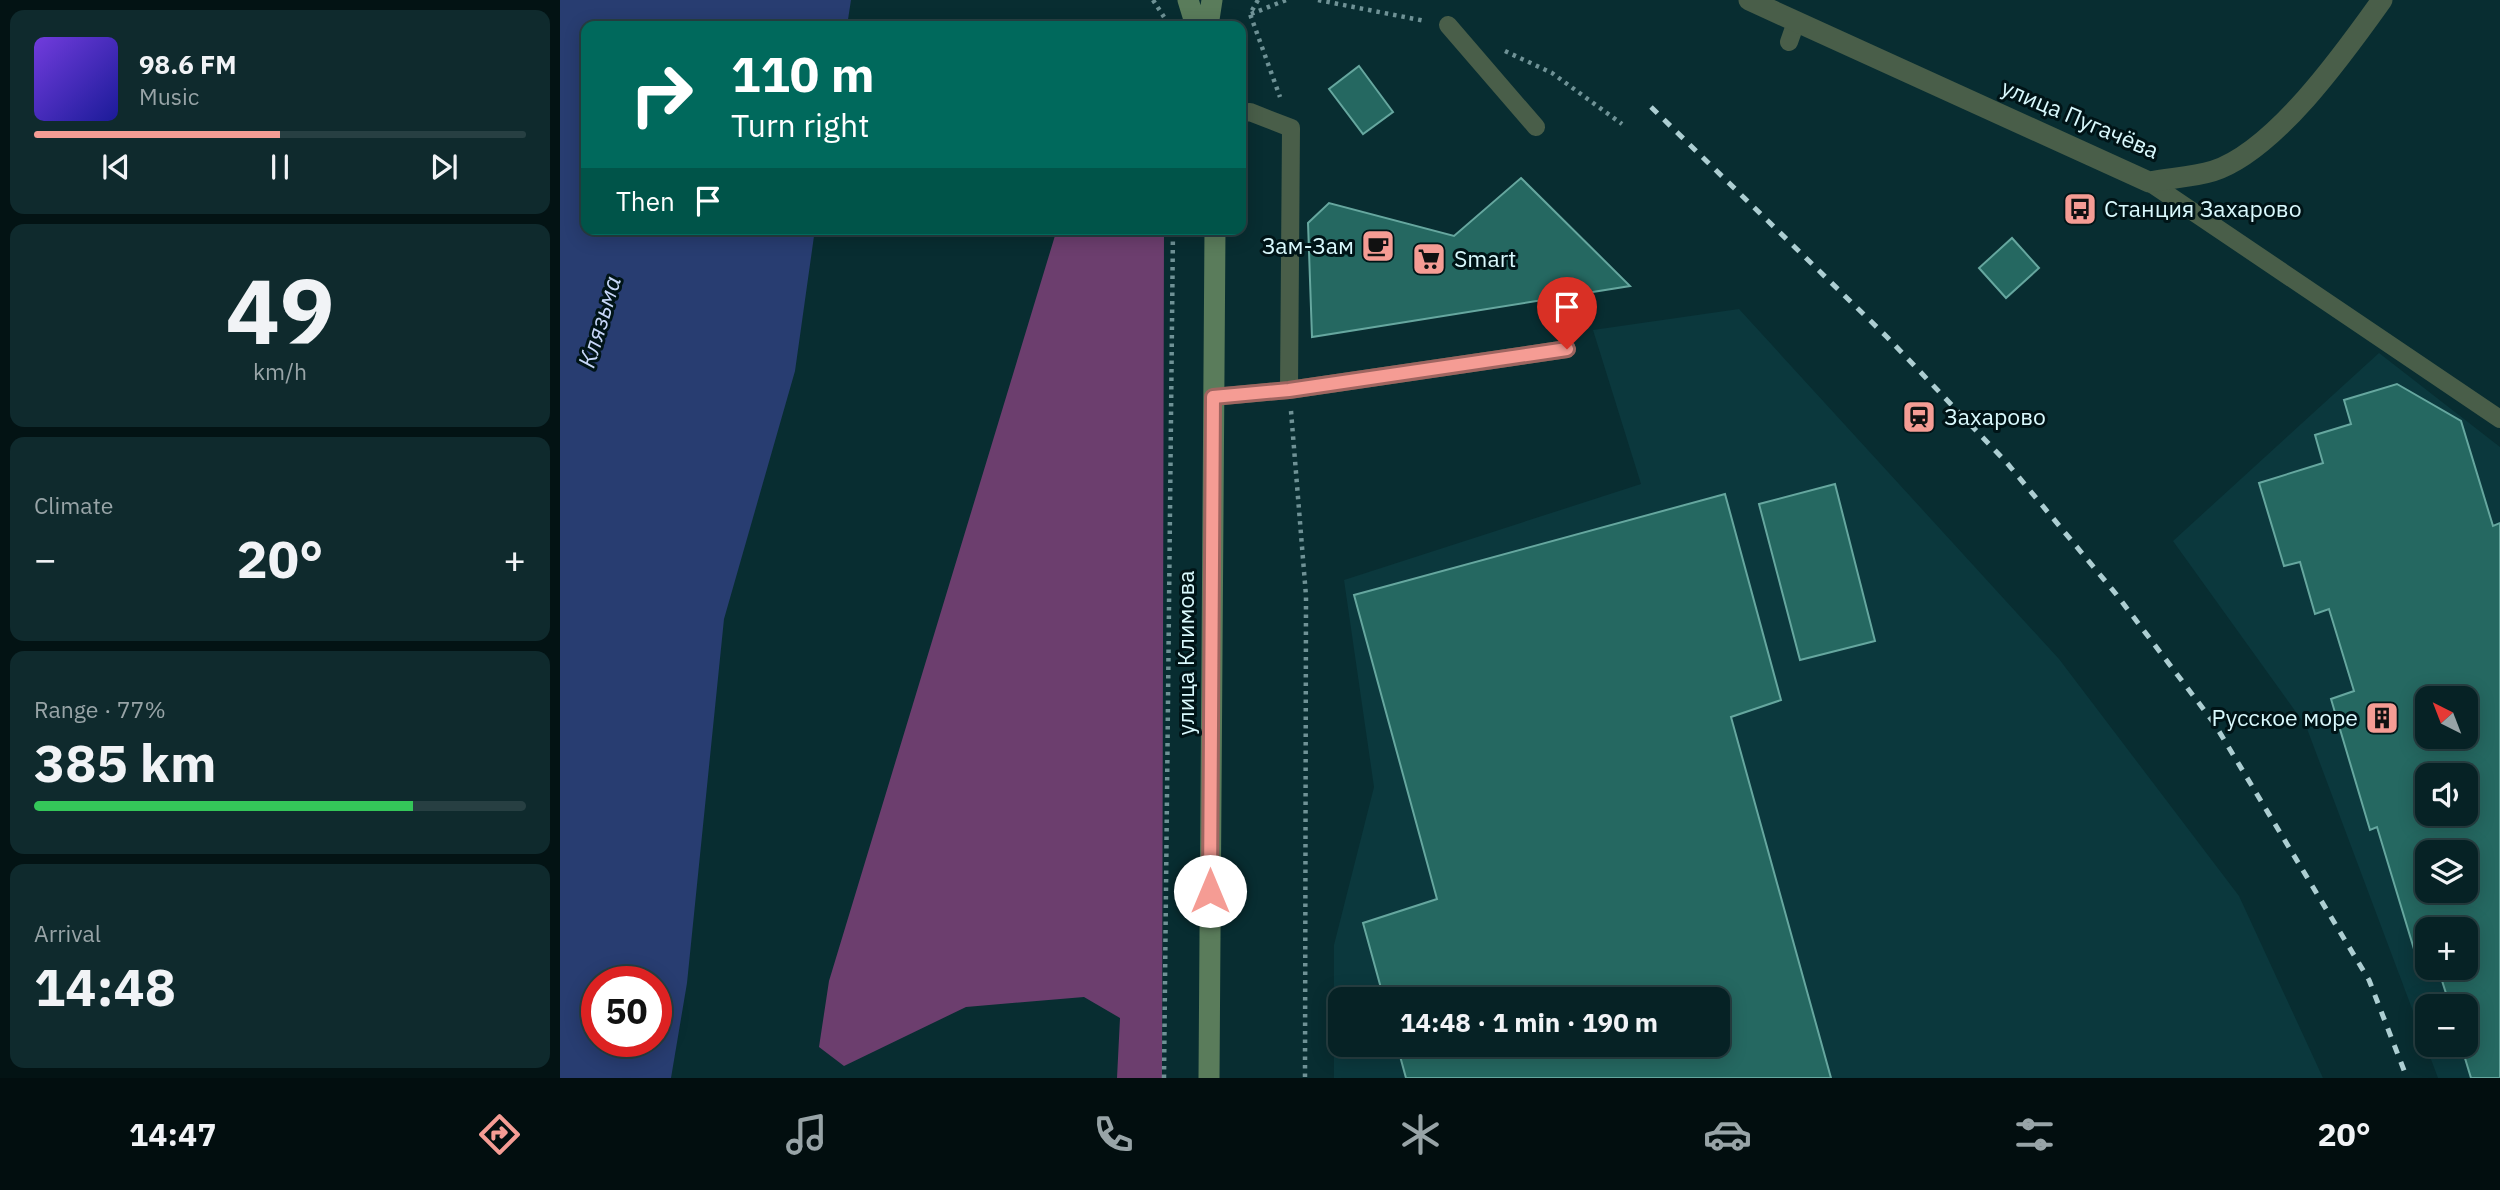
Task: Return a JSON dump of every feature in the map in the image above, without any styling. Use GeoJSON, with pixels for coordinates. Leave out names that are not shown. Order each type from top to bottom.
{"type":"FeatureCollection","features":[{"type":"Feature","properties":{"kind":"main road"},"geometry":{"type":"LineString","coordinates":[[1188,0],[1194,21]]}},
{"type":"Feature","properties":{"kind":"main road"},"geometry":{"type":"LineString","coordinates":[[1209,21],[1212,0]]}},
{"type":"Feature","properties":{"kind":"main road","name":"улица Климова"},"geometry":{"type":"LineString","coordinates":[[1209,1078],[1215,235]]}},
{"type":"Feature","properties":{"kind":"street","name":"улица Пугачёва"},"geometry":{"type":"LineString","coordinates":[[1749,0],[1793,32],[2149,182],[2215,170],[2263,142],[2329,73],[2382,0]]}},
{"type":"Feature","properties":{"kind":"lane"},"geometry":{"type":"LineString","coordinates":[[1448,25],[1535,127]]}},
{"type":"Feature","properties":{"kind":"lane"},"geometry":{"type":"LineString","coordinates":[[1246,112],[1291,128],[1289,390]]}},
{"type":"Feature","properties":{"kind":"lane"},"geometry":{"type":"LineString","coordinates":[[2149,182],[2500,419]]}},
{"type":"Feature","properties":{"kind":"lane"},"geometry":{"type":"LineString","coordinates":[[1213,397],[1289,390],[1567,349]]}},
{"type":"Feature","properties":{"kind":"path"},"geometry":{"type":"LineString","coordinates":[[1153,0],[1166,21]]}},
{"type":"Feature","properties":{"kind":"path"},"geometry":{"type":"LineString","coordinates":[[1258,0],[1250,14],[1291,128]]}},
{"type":"Feature","properties":{"kind":"path"},"geometry":{"type":"LineString","coordinates":[[1250,14],[1286,0]]}},
{"type":"Feature","properties":{"kind":"path"},"geometry":{"type":"LineString","coordinates":[[1318,0],[1448,25]]}},
{"type":"Feature","properties":{"kind":"path"},"geometry":{"type":"LineString","coordinates":[[1494,47],[1552,73],[1622,124]]}},
{"type":"Feature","properties":{"kind":"path"},"geometry":{"type":"LineString","coordinates":[[1164,1078],[1173,235]]}},
{"type":"Feature","properties":{"kind":"path"},"geometry":{"type":"LineString","coordinates":[[1289,390],[1306,596],[1305,1078]]}},
{"type":"Feature","properties":{"kind":"shaded area"},"geometry":{"type":"Polygon","coordinates":[[[1055,235],[1164,235],[1162,1078],[1117,1078],[1120,1018],[1084,997],[966,1007],[844,1066],[819,1047],[829,981],[1055,235]]]}},
{"type":"Feature","properties":{"kind":"shaded area"},"geometry":{"type":"Polygon","coordinates":[[[1739,309],[2059,659],[2239,896],[2323,1078],[1334,1078],[1334,1057],[1730,1057],[1730,987],[1334,987],[1334,945],[1374,787],[1344,580],[1641,484],[1593,330],[1739,309]]]}},
{"type":"Feature","properties":{"kind":"shaded area","name":"Русское море"},"geometry":{"type":"Polygon","coordinates":[[[2379,353],[2500,447],[2500,1078],[2438,1078],[2430,1057],[2478,1057],[2478,994],[2415,994],[2415,1017],[2306,726],[2173,541],[2379,353]]]}},
{"type":"Feature","properties":{"kind":"water","name":"Клязьма"},"geometry":{"type":"Polygon","coordinates":[[[560,0],[851,0],[848,21],[581,21],[581,235],[814,235],[795,371],[724,619],[687,983],[671,1078],[560,1078],[560,0]]]}},
{"type":"Feature","properties":{"kind":"building"},"geometry":{"type":"Polygon","coordinates":[[[1359,66],[1393,112],[1363,134],[1329,89],[1359,66]]]}},
{"type":"Feature","properties":{"kind":"building"},"geometry":{"type":"Polygon","coordinates":[[[1521,178],[1630,286],[1312,337],[1308,223],[1329,203],[1454,236],[1521,178]]]}},
{"type":"Feature","properties":{"kind":"building"},"geometry":{"type":"Polygon","coordinates":[[[2012,238],[2039,268],[2006,298],[1979,268],[2012,238]]]}},
{"type":"Feature","properties":{"kind":"building","name":"Русское море"},"geometry":{"type":"Polygon","coordinates":[[[2397,384],[2461,421],[2493,526],[2500,523],[2500,1078],[2471,1078],[2465,1057],[2478,1057],[2478,994],[2446,994],[2442,980],[2478,980],[2478,917],[2415,917],[2415,952],[2377,827],[2370,830],[2331,699],[2354,691],[2329,609],[2315,614],[2300,562],[2284,566],[2259,483],[2323,463],[2315,435],[2351,424],[2344,400],[2397,384]]]}},
{"type":"Feature","properties":{"kind":"building"},"geometry":{"type":"Polygon","coordinates":[[[1835,484],[1875,641],[1800,660],[1759,504],[1835,484]]]}},
{"type":"Feature","properties":{"kind":"building"},"geometry":{"type":"Polygon","coordinates":[[[1725,494],[1781,700],[1731,717],[1831,1078],[1406,1078],[1400,1057],[1730,1057],[1730,987],[1381,987],[1363,923],[1437,899],[1354,595],[1725,494]]]}},
{"type":"Feature","properties":{"kind":"railway"},"geometry":{"type":"LineString","coordinates":[[1651,107],[1887,337],[2007,463],[2116,594],[2214,723],[2369,980],[2407,1078]]}},
{"type":"Feature","properties":{"kind":"place","name":"Станция Захарово"},"geometry":{"type":"Point","coordinates":[2080,209]}},
{"type":"Feature","properties":{"kind":"place","name":"Зам-Зам"},"geometry":{"type":"Point","coordinates":[1378,246]}},
{"type":"Feature","properties":{"kind":"place","name":"Smart"},"geometry":{"type":"Point","coordinates":[1429,259]}},
{"type":"Feature","properties":{"kind":"place","name":"Захарово"},"geometry":{"type":"Point","coordinates":[1919,417]}},
{"type":"Feature","properties":{"kind":"place","name":"Русское море"},"geometry":{"type":"Point","coordinates":[2382,718]}},
{"type":"Feature","properties":{"kind":"route"},"geometry":{"type":"LineString","coordinates":[[1210,891],[1213,397],[1289,390],[1567,349]]}}]}
